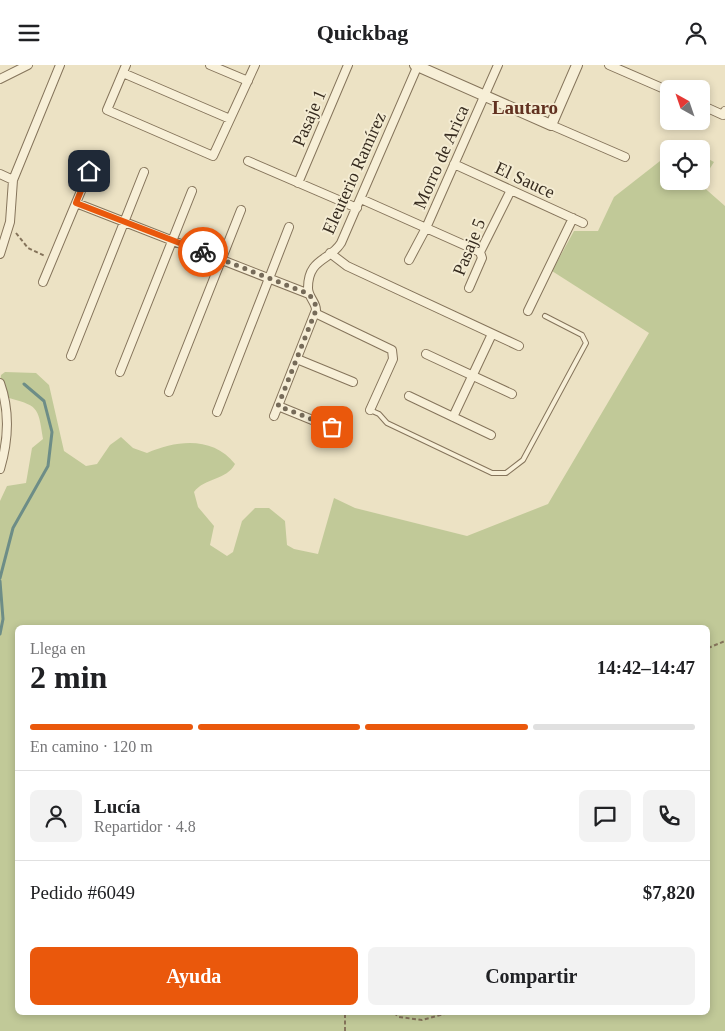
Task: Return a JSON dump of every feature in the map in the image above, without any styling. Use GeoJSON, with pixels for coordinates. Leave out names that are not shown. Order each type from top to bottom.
{"type":"FeatureCollection","features":[{"type":"Feature","properties":{"kind":"street"},"geometry":{"type":"LineString","coordinates":[[0,79],[28,65]]}},
{"type":"Feature","properties":{"kind":"street"},"geometry":{"type":"LineString","coordinates":[[0,254],[10,222],[13,179],[60,65]]}},
{"type":"Feature","properties":{"kind":"street"},"geometry":{"type":"LineString","coordinates":[[210,65],[248,81]]}},
{"type":"Feature","properties":{"kind":"street"},"geometry":{"type":"LineString","coordinates":[[230,119],[124,69],[107,110],[213,156],[255,65]]}},
{"type":"Feature","properties":{"kind":"street","name":"Pasaje 1"},"geometry":{"type":"LineString","coordinates":[[298,183],[348,65]]}},
{"type":"Feature","properties":{"kind":"street"},"geometry":{"type":"LineString","coordinates":[[417,65],[625,157]]}},
{"type":"Feature","properties":{"kind":"street","name":"Eleuterio Ramírez"},"geometry":{"type":"LineString","coordinates":[[315,313],[315,303],[309,294],[308,287],[314,267],[318,261],[341,243],[417,65]]}},
{"type":"Feature","properties":{"kind":"street","name":"Morro de Arica"},"geometry":{"type":"LineString","coordinates":[[409,260],[426,228],[498,65]]}},
{"type":"Feature","properties":{"kind":"street"},"geometry":{"type":"LineString","coordinates":[[551,125],[577,65]]}},
{"type":"Feature","properties":{"kind":"street"},"geometry":{"type":"LineString","coordinates":[[608,65],[660,87]]}},
{"type":"Feature","properties":{"kind":"street"},"geometry":{"type":"LineString","coordinates":[[710,108],[724,113]]}},
{"type":"Feature","properties":{"kind":"street"},"geometry":{"type":"LineString","coordinates":[[43,282],[96,155]]}},
{"type":"Feature","properties":{"kind":"street"},"geometry":{"type":"LineString","coordinates":[[248,161],[357,208]]}},
{"type":"Feature","properties":{"kind":"street","name":"El Sauce"},"geometry":{"type":"LineString","coordinates":[[454,164],[583,223]]}},
{"type":"Feature","properties":{"kind":"street"},"geometry":{"type":"LineString","coordinates":[[71,356],[144,173]]}},
{"type":"Feature","properties":{"kind":"street"},"geometry":{"type":"LineString","coordinates":[[0,174],[13,179]]}},
{"type":"Feature","properties":{"kind":"street","name":"Pasaje 5"},"geometry":{"type":"LineString","coordinates":[[469,288],[482,258],[480,252],[511,190]]}},
{"type":"Feature","properties":{"kind":"street"},"geometry":{"type":"LineString","coordinates":[[120,372],[192,191]]}},
{"type":"Feature","properties":{"kind":"street"},"geometry":{"type":"LineString","coordinates":[[361,199],[480,252]]}},
{"type":"Feature","properties":{"kind":"street"},"geometry":{"type":"LineString","coordinates":[[76,203],[309,294]]}},
{"type":"Feature","properties":{"kind":"street"},"geometry":{"type":"LineString","coordinates":[[170,392],[241,210]]}},
{"type":"Feature","properties":{"kind":"street"},"geometry":{"type":"LineString","coordinates":[[528,311],[573,218]]}},
{"type":"Feature","properties":{"kind":"street"},"geometry":{"type":"LineString","coordinates":[[217,412],[289,227]]}},
{"type":"Feature","properties":{"kind":"street"},"geometry":{"type":"LineString","coordinates":[[330,253],[347,266],[519,346]]}},
{"type":"Feature","properties":{"kind":"street"},"geometry":{"type":"LineString","coordinates":[[274,416],[315,313],[392,350],[393,359],[370,410]]}},
{"type":"Feature","properties":{"kind":"street"},"geometry":{"type":"LineString","coordinates":[[453,417],[492,334]]}},
{"type":"Feature","properties":{"kind":"street"},"geometry":{"type":"LineString","coordinates":[[426,355],[512,394]]}},
{"type":"Feature","properties":{"kind":"street"},"geometry":{"type":"LineString","coordinates":[[297,359],[353,382]]}},
{"type":"Feature","properties":{"kind":"street"},"geometry":{"type":"LineString","coordinates":[[0,383],[7,419],[6,451],[0,469]]}},
{"type":"Feature","properties":{"kind":"street"},"geometry":{"type":"LineString","coordinates":[[409,396],[491,435]]}},
{"type":"Feature","properties":{"kind":"street"},"geometry":{"type":"LineString","coordinates":[[278,406],[332,427]]}},
{"type":"Feature","properties":{"kind":"lane"},"geometry":{"type":"LineString","coordinates":[[370,410],[379,414],[387,423],[492,473],[502,474],[511,471],[526,455],[586,345],[582,335],[545,315]]}},
{"type":"Feature","properties":{"kind":"path"},"geometry":{"type":"LineString","coordinates":[[10,222],[20,241],[28,248],[52,259]]}},
{"type":"Feature","properties":{"kind":"path"},"geometry":{"type":"LineString","coordinates":[[710,647],[725,641]]}},
{"type":"Feature","properties":{"kind":"path"},"geometry":{"type":"LineString","coordinates":[[345,1015],[345,1031]]}},
{"type":"Feature","properties":{"kind":"path"},"geometry":{"type":"LineString","coordinates":[[396,1015],[422,1020],[441,1015]]}},
{"type":"Feature","properties":{"kind":"green space"},"geometry":{"type":"Polygon","coordinates":[[[710,160],[714,162],[710,168],[710,160]]]}},
{"type":"Feature","properties":{"kind":"green space"},"geometry":{"type":"Polygon","coordinates":[[[660,161],[660,190],[707,190],[725,206],[725,1031],[0,1031],[0,501],[7,486],[26,483],[32,448],[43,439],[40,419],[37,413],[30,405],[5,397],[0,384],[1,375],[5,372],[36,373],[49,385],[64,451],[86,466],[97,464],[110,445],[121,437],[133,448],[147,453],[170,445],[194,443],[216,449],[226,455],[235,464],[231,469],[227,473],[198,487],[194,492],[198,507],[214,526],[210,545],[227,556],[233,552],[242,521],[255,508],[269,508],[285,521],[287,545],[294,549],[318,554],[334,498],[355,508],[467,536],[548,504],[649,333],[552,271],[574,231],[598,231],[614,197],[660,161]]]}},
{"type":"Feature","properties":{"kind":"waterway"},"geometry":{"type":"LineString","coordinates":[[0,578],[13,528],[48,466],[52,432],[44,401],[24,384]]}},
{"type":"Feature","properties":{"kind":"waterway"},"geometry":{"type":"LineString","coordinates":[[0,581],[3,619],[0,634]]}},
{"type":"Feature","properties":{"kind":"way so far"},"geometry":{"type":"LineString","coordinates":[[203,252],[309,294],[315,303],[316,310],[278,406],[332,427]]}},
{"type":"Feature","properties":{"kind":"district","name":"Lautaro"},"geometry":{"type":"Point","coordinates":[525,107]}},
{"type":"Feature","properties":{"kind":"route"},"geometry":{"type":"LineString","coordinates":[[89,171],[76,203],[203,252]]}}]}
